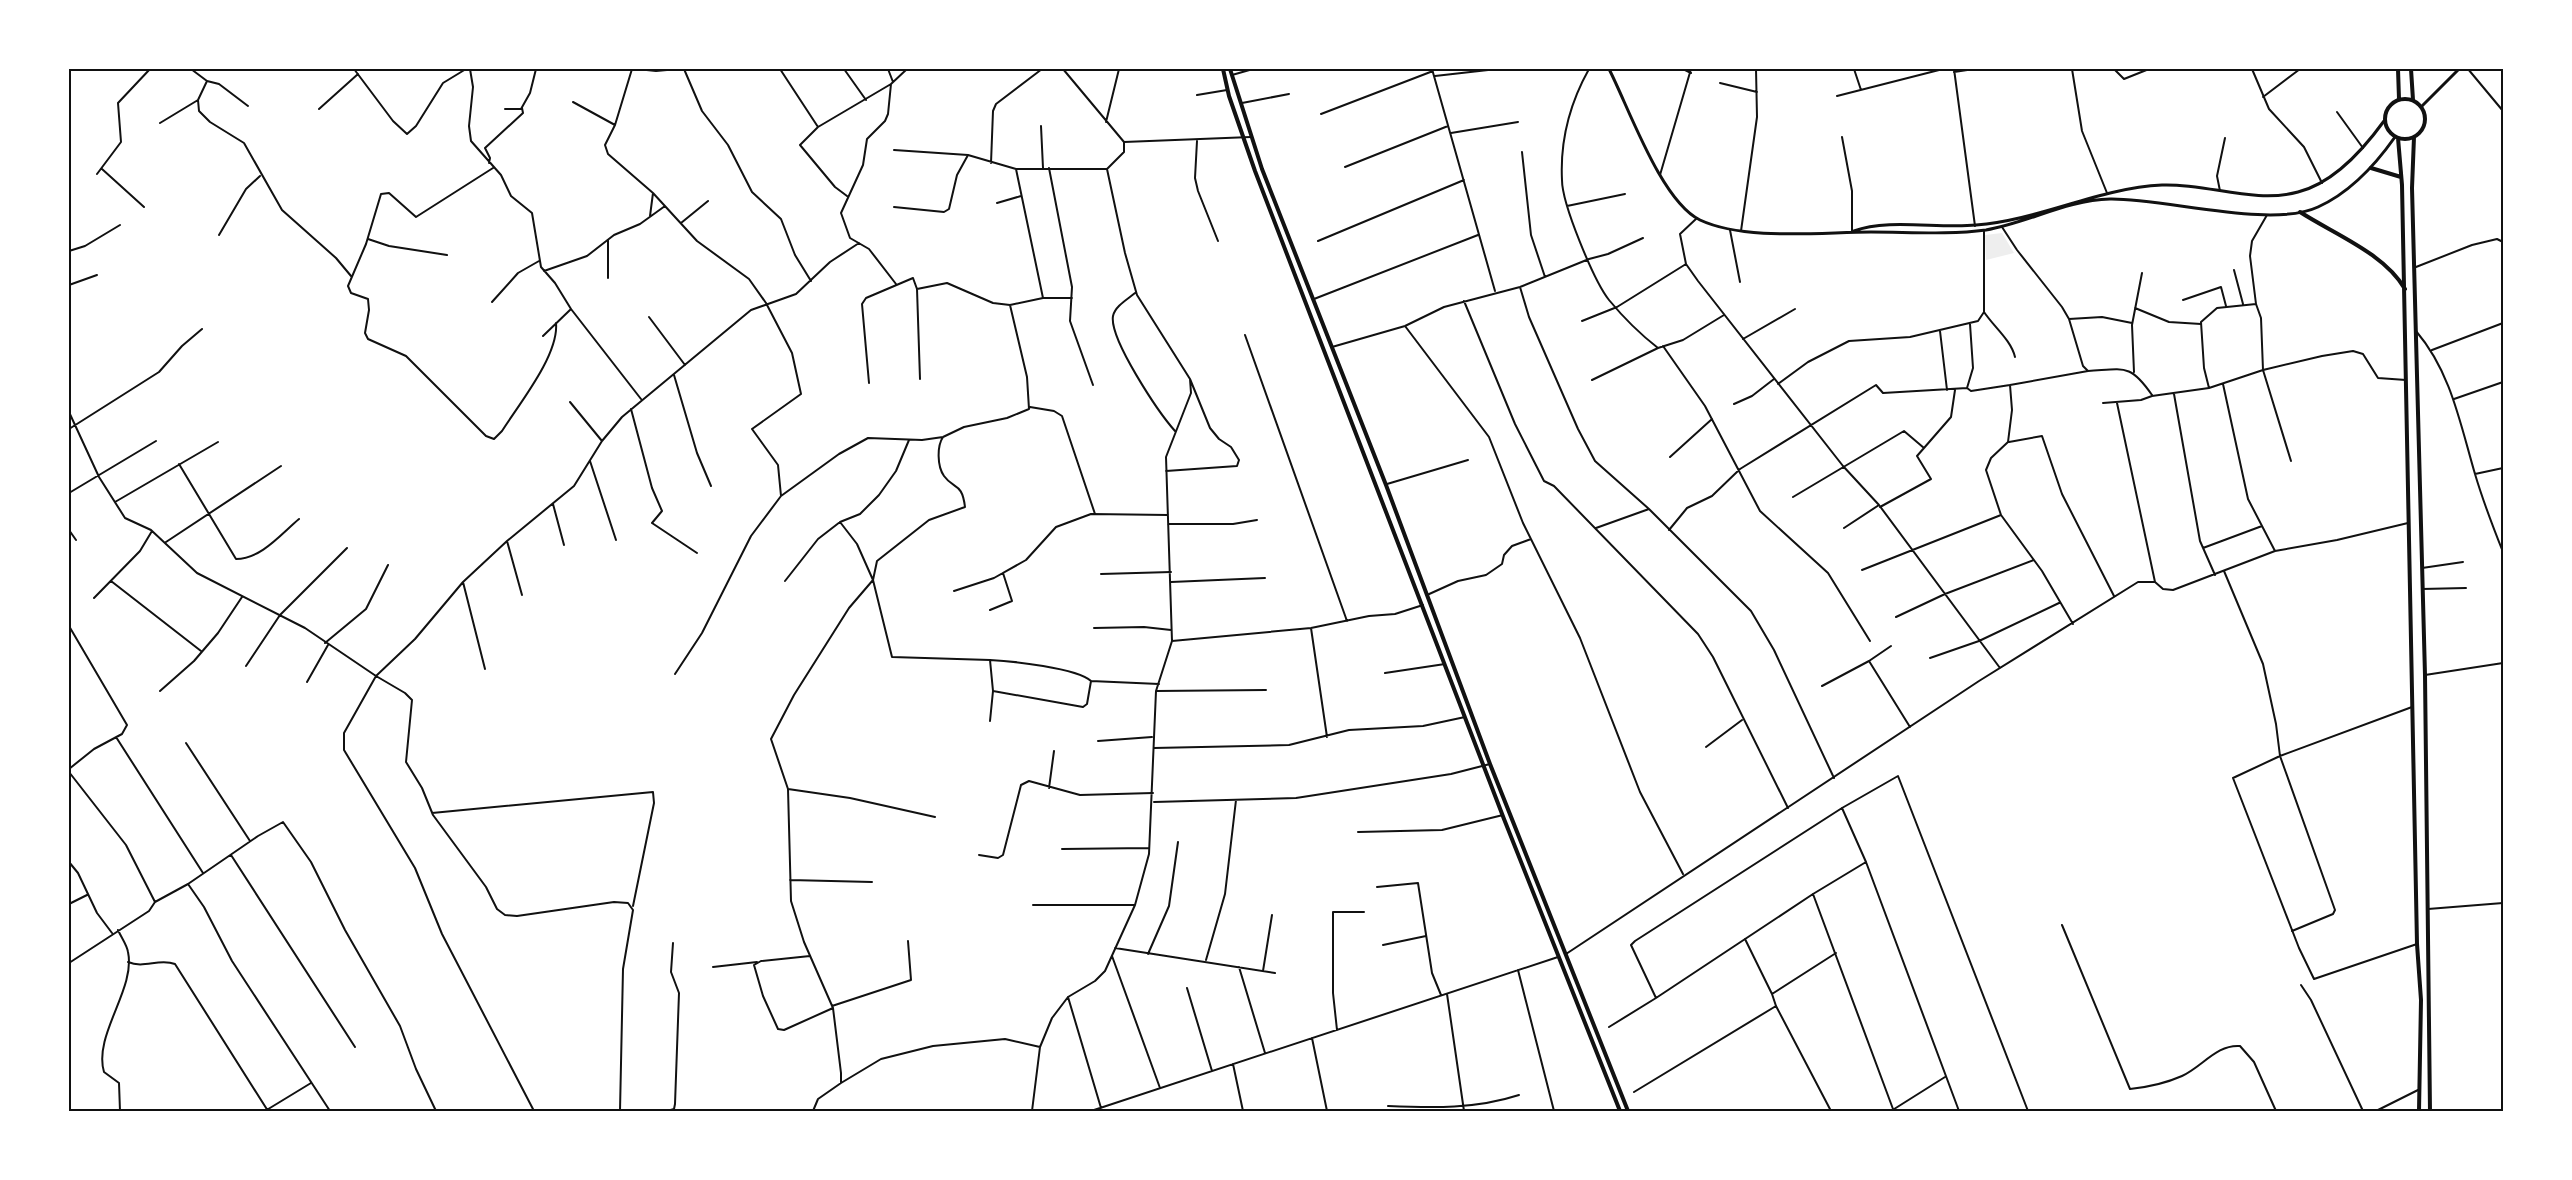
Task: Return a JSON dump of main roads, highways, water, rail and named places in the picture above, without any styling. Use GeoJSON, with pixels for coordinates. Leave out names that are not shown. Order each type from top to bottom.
{"type":"FeatureCollection","features":[{"type":"Feature","properties":{"kind":"main road"},"geometry":{"type":"LineString","coordinates":[[1223,69],[1227,90],[1243,138],[1465,717],[1620,1111]]}},
{"type":"Feature","properties":{"kind":"main road"},"geometry":{"type":"LineString","coordinates":[[1230,69],[1251,137],[1386,485],[1490,764],[1628,1111]]}},
{"type":"Feature","properties":{"kind":"main road"},"geometry":{"type":"LineString","coordinates":[[2398,69],[2399,99]]}},
{"type":"Feature","properties":{"kind":"main road"},"geometry":{"type":"LineString","coordinates":[[2411,69],[2413,100]]}},
{"type":"Feature","properties":{"kind":"main road"},"geometry":{"type":"LineString","coordinates":[[2414,137],[2397,138],[2390,133],[2384,121],[2388,108],[2399,99],[2413,100],[2421,107],[2424,124],[2414,137],[2413,267],[2425,675],[2430,1111]]}},
{"type":"Feature","properties":{"kind":"main road"},"geometry":{"type":"LineString","coordinates":[[2397,138],[2402,177],[2405,290],[2417,944],[2421,1000],[2419,1111]]}},
{"type":"Feature","properties":{"kind":"main road"},"geometry":{"type":"LineString","coordinates":[[2371,168],[2402,177]]}},
{"type":"Feature","properties":{"kind":"main road"},"geometry":{"type":"LineString","coordinates":[[2300,212],[2368,254],[2400,281],[2405,290]]}}]}
